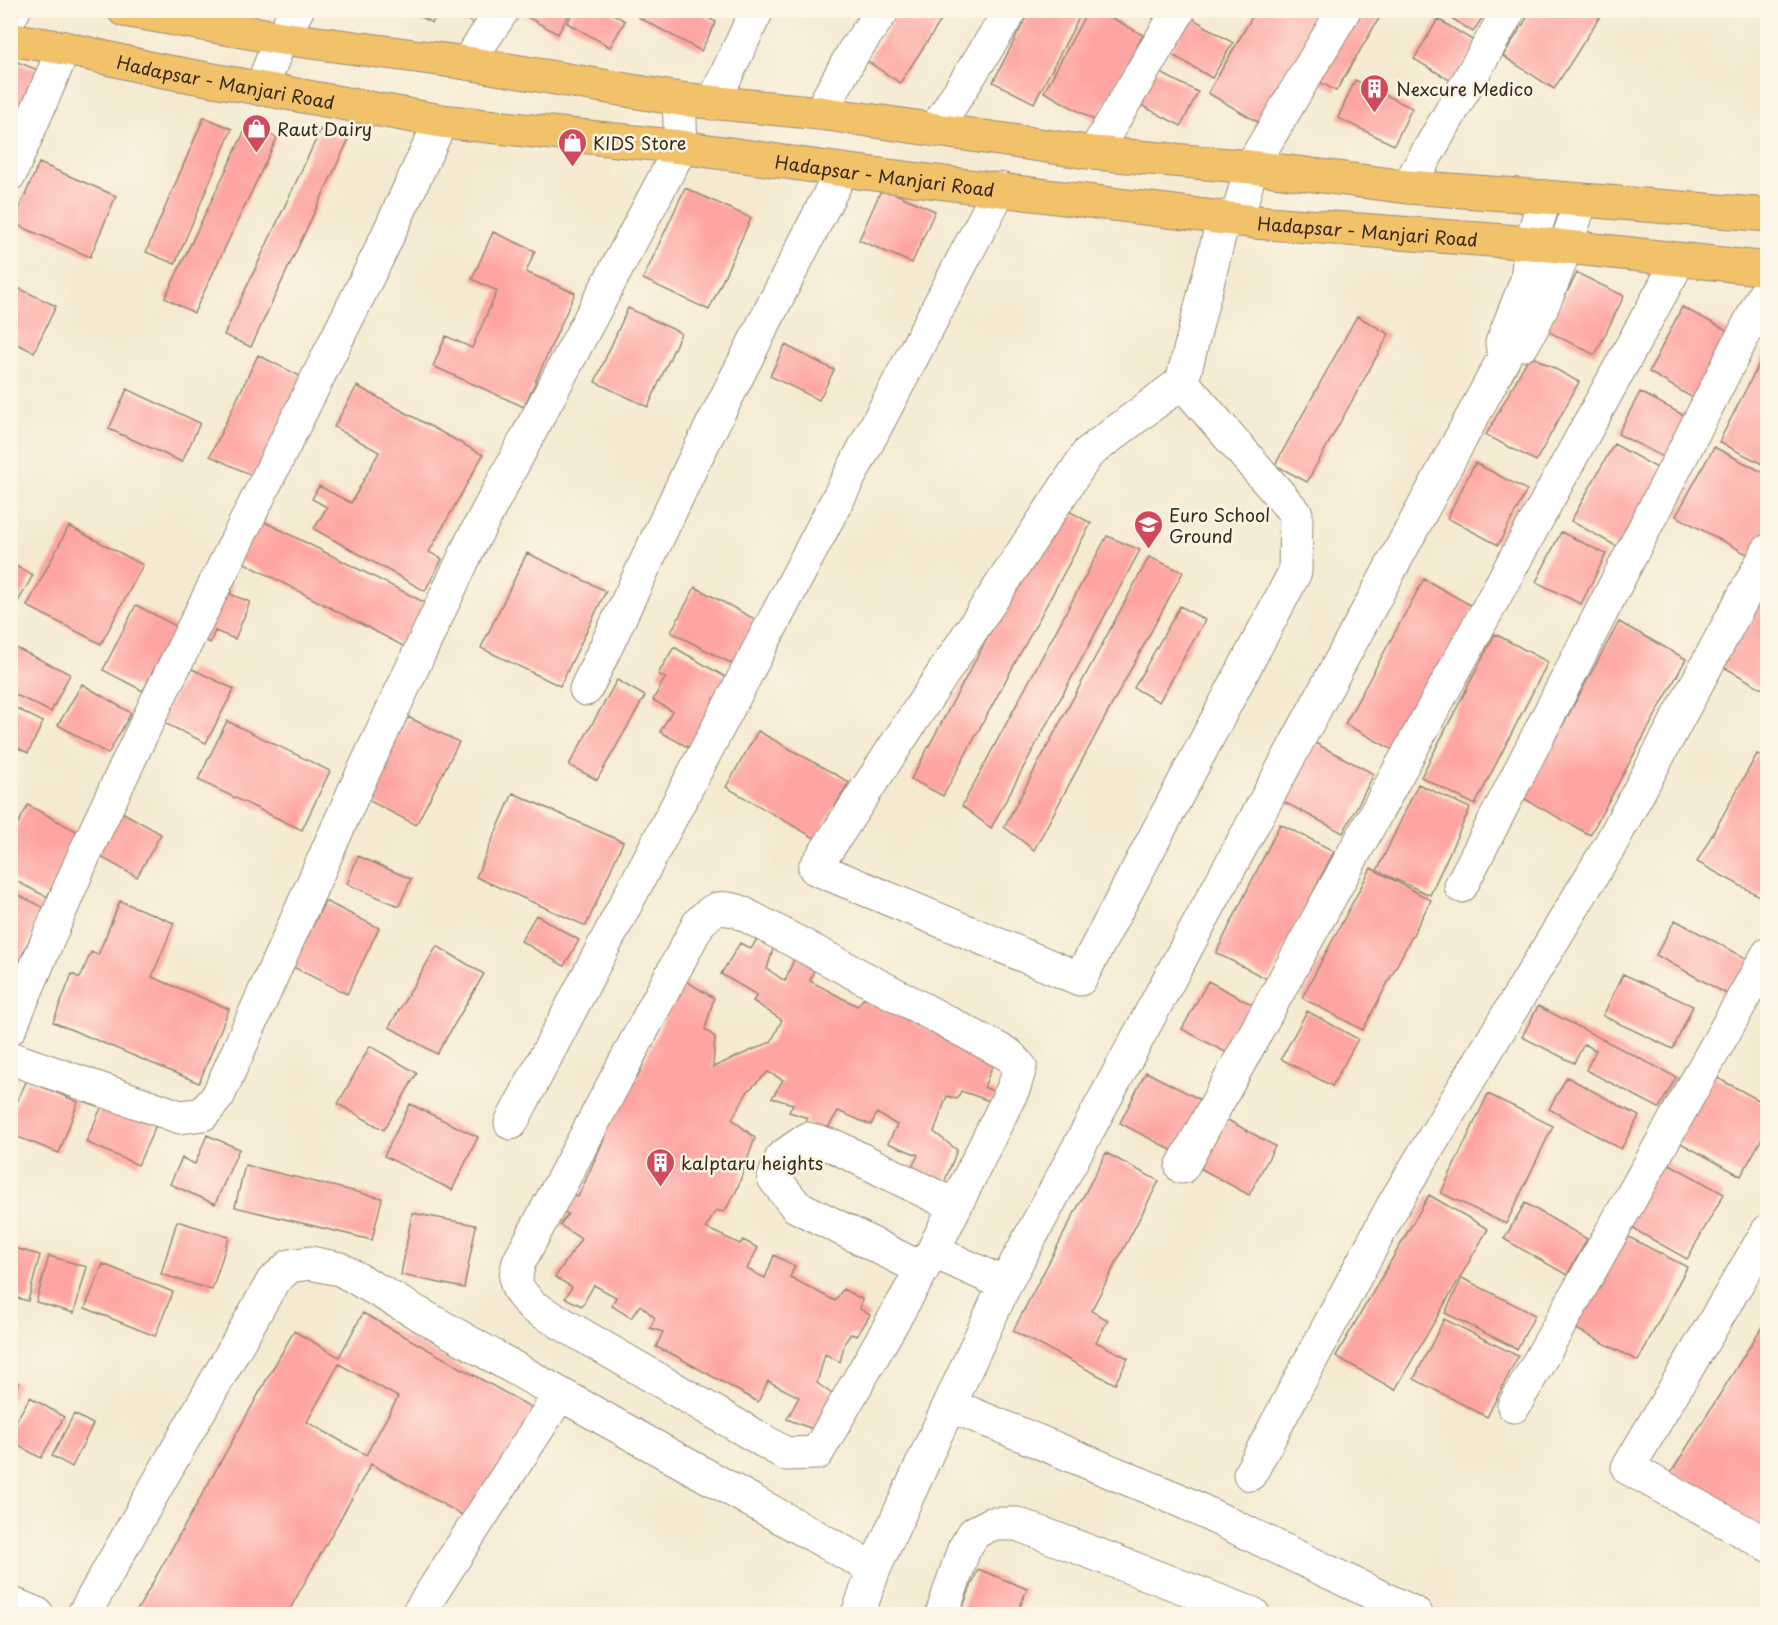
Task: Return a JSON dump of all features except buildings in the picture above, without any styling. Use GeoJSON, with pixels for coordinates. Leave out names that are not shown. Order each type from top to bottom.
{"type":"FeatureCollection","features":[{"type":"Feature","properties":{"kind":"main road"},"geometry":{"type":"LineString","coordinates":[[124,10],[281,38],[467,63],[679,99],[820,112],[1094,153],[1251,167],[1408,187],[1767,215]]}},
{"type":"Feature","properties":{"kind":"main road","name":"Hadapsar - Manjari Road"},"geometry":{"type":"LineString","coordinates":[[10,39],[64,48],[158,70],[441,121],[681,147],[842,170],[1231,218],[1531,243],[1767,269]]}},
{"type":"Feature","properties":{"kind":"street"},"geometry":{"type":"LineString","coordinates":[[10,16],[14,10]]}},
{"type":"Feature","properties":{"kind":"street"},"geometry":{"type":"LineString","coordinates":[[261,89],[281,38],[297,10]]}},
{"type":"Feature","properties":{"kind":"street"},"geometry":{"type":"LineString","coordinates":[[467,63],[503,10]]}},
{"type":"Feature","properties":{"kind":"street"},"geometry":{"type":"LineString","coordinates":[[713,103],[757,10]]}},
{"type":"Feature","properties":{"kind":"street"},"geometry":{"type":"LineString","coordinates":[[820,112],[854,51],[883,10]]}},
{"type":"Feature","properties":{"kind":"street"},"geometry":{"type":"LineString","coordinates":[[935,130],[1011,10]]}},
{"type":"Feature","properties":{"kind":"street"},"geometry":{"type":"LineString","coordinates":[[1094,153],[1179,10]]}},
{"type":"Feature","properties":{"kind":"street"},"geometry":{"type":"LineString","coordinates":[[1182,382],[1296,513],[1294,572],[1080,979],[815,868],[1088,453],[1182,382],[1231,218],[1251,167],[1344,10]]}},
{"type":"Feature","properties":{"kind":"street"},"geometry":{"type":"LineString","coordinates":[[1408,187],[1509,10]]}},
{"type":"Feature","properties":{"kind":"street"},"geometry":{"type":"LineString","coordinates":[[10,174],[64,48]]}},
{"type":"Feature","properties":{"kind":"street"},"geometry":{"type":"LineString","coordinates":[[10,1058],[180,1117],[203,1114],[218,1096],[348,805],[471,543],[681,147],[679,99]]}},
{"type":"Feature","properties":{"kind":"street"},"geometry":{"type":"LineString","coordinates":[[10,1028],[84,855],[379,254],[441,121]]}},
{"type":"Feature","properties":{"kind":"street"},"geometry":{"type":"LineString","coordinates":[[586,689],[694,461],[842,170]]}},
{"type":"Feature","properties":{"kind":"street"},"geometry":{"type":"LineString","coordinates":[[511,1123],[1000,189]]}},
{"type":"Feature","properties":{"kind":"street"},"geometry":{"type":"LineString","coordinates":[[858,1614],[874,1569],[1005,1284],[1504,358],[1502,343],[1527,280],[1531,243],[1545,197]]}},
{"type":"Feature","properties":{"kind":"street"},"geometry":{"type":"LineString","coordinates":[[1504,358],[1518,354],[1533,328],[1566,247],[1581,200]]}},
{"type":"Feature","properties":{"kind":"street"},"geometry":{"type":"LineString","coordinates":[[1182,1167],[1679,260]]}},
{"type":"Feature","properties":{"kind":"street"},"geometry":{"type":"LineString","coordinates":[[1461,886],[1767,287]]}},
{"type":"Feature","properties":{"kind":"street"},"geometry":{"type":"LineString","coordinates":[[1250,1474],[1394,1204],[1609,847],[1767,551]]}},
{"type":"Feature","properties":{"kind":"street"},"geometry":{"type":"LineString","coordinates":[[722,907],[738,911],[1009,1055],[1020,1067],[1014,1087],[927,1260],[818,1453],[802,1454],[786,1454],[532,1306],[520,1293],[515,1280],[519,1262],[699,923],[711,911],[722,907]]}},
{"type":"Feature","properties":{"kind":"street"},"geometry":{"type":"LineString","coordinates":[[1514,1406],[1767,954]]}},
{"type":"Feature","properties":{"kind":"street"},"geometry":{"type":"LineString","coordinates":[[955,1206],[836,1147],[808,1140],[783,1158],[774,1178],[796,1206],[927,1260],[1005,1284]]}},
{"type":"Feature","properties":{"kind":"street"},"geometry":{"type":"LineString","coordinates":[[1767,1231],[1628,1468],[1767,1545]]}},
{"type":"Feature","properties":{"kind":"street"},"geometry":{"type":"LineString","coordinates":[[84,1614],[273,1281],[290,1266],[310,1263],[340,1269],[874,1569]]}},
{"type":"Feature","properties":{"kind":"street"},"geometry":{"type":"LineString","coordinates":[[418,1614],[560,1394]]}},
{"type":"Feature","properties":{"kind":"street"},"geometry":{"type":"LineString","coordinates":[[950,1405],[1179,1500],[1416,1614]]}},
{"type":"Feature","properties":{"kind":"street"},"geometry":{"type":"LineString","coordinates":[[942,1614],[964,1549],[974,1533],[991,1524],[1017,1524],[1253,1614]]}},
{"type":"Feature","properties":{"kind":"street"},"geometry":{"type":"LineString","coordinates":[[10,1604],[37,1614]]}},
{"type":"Feature","properties":{"kind":"place","name":"Nexcure Medico"},"geometry":{"type":"Point","coordinates":[1375,114]}},
{"type":"Feature","properties":{"kind":"place","name":"Raut Dairy"},"geometry":{"type":"Point","coordinates":[256,154]}},
{"type":"Feature","properties":{"kind":"place","name":"KIDS Store"},"geometry":{"type":"Point","coordinates":[572,168]}},
{"type":"Feature","properties":{"kind":"place","name":"Euro School Ground"},"geometry":{"type":"Point","coordinates":[1148,550]}},
{"type":"Feature","properties":{"kind":"place","name":"kalptaru heights"},"geometry":{"type":"Point","coordinates":[660,1188]}}]}
